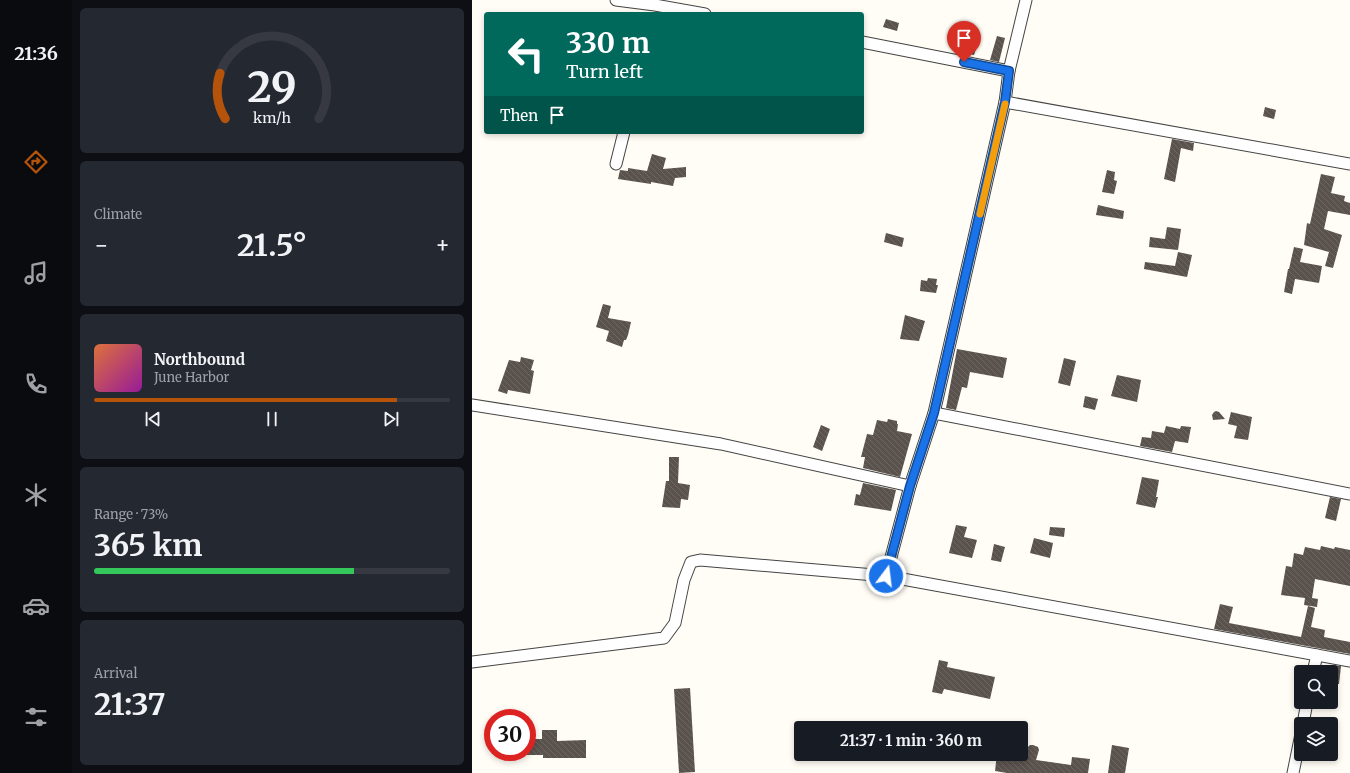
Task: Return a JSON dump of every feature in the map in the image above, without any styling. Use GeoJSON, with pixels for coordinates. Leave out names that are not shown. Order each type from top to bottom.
{"type":"FeatureCollection","features":[{"type":"Feature","properties":{"kind":"street"},"geometry":{"type":"LineString","coordinates":[[616,0],[654,10],[680,12]]}},
{"type":"Feature","properties":{"kind":"street"},"geometry":{"type":"LineString","coordinates":[[886,576],[910,486],[934,413],[1005,102],[1009,71],[1026,0]]}},
{"type":"Feature","properties":{"kind":"street"},"geometry":{"type":"LineString","coordinates":[[864,42],[1009,71]]}},
{"type":"Feature","properties":{"kind":"street"},"geometry":{"type":"LineString","coordinates":[[1005,102],[1350,164]]}},
{"type":"Feature","properties":{"kind":"street"},"geometry":{"type":"LineString","coordinates":[[616,164],[624,134]]}},
{"type":"Feature","properties":{"kind":"street"},"geometry":{"type":"LineString","coordinates":[[472,405],[721,444],[910,486]]}},
{"type":"Feature","properties":{"kind":"street"},"geometry":{"type":"LineString","coordinates":[[934,413],[1350,494]]}},
{"type":"Feature","properties":{"kind":"street"},"geometry":{"type":"LineString","coordinates":[[472,662],[664,638],[675,623],[684,580],[691,562],[700,560],[886,576],[1350,661]]}},
{"type":"Feature","properties":{"kind":"street"},"geometry":{"type":"LineString","coordinates":[[1314,665],[1316,655]]}},
{"type":"Feature","properties":{"kind":"street"},"geometry":{"type":"LineString","coordinates":[[1293,773],[1295,761]]}},
{"type":"Feature","properties":{"kind":"building"},"geometry":{"type":"Polygon","coordinates":[[[886,19],[899,23],[897,31],[883,27],[886,19]]]}},
{"type":"Feature","properties":{"kind":"building"},"geometry":{"type":"Polygon","coordinates":[[[997,36],[1005,38],[999,62],[990,60],[997,36]]]}},
{"type":"Feature","properties":{"kind":"building"},"geometry":{"type":"Polygon","coordinates":[[[952,37],[964,39],[964,41],[977,46],[974,55],[953,50],[954,47],[950,46],[952,37]]]}},
{"type":"Feature","properties":{"kind":"building"},"geometry":{"type":"Polygon","coordinates":[[[1265,107],[1276,110],[1274,119],[1263,116],[1265,107]]]}},
{"type":"Feature","properties":{"kind":"building"},"geometry":{"type":"Polygon","coordinates":[[[1172,139],[1194,143],[1193,151],[1181,148],[1175,182],[1164,179],[1172,139]]]}},
{"type":"Feature","properties":{"kind":"building"},"geometry":{"type":"Polygon","coordinates":[[[652,154],[666,158],[663,169],[686,167],[686,177],[675,178],[673,186],[618,179],[620,170],[628,171],[628,168],[647,171],[652,154]]]}},
{"type":"Feature","properties":{"kind":"building"},"geometry":{"type":"Polygon","coordinates":[[[1107,170],[1115,172],[1114,180],[1117,181],[1114,194],[1102,192],[1107,170]]]}},
{"type":"Feature","properties":{"kind":"building"},"geometry":{"type":"Polygon","coordinates":[[[1321,174],[1335,177],[1331,193],[1345,196],[1344,201],[1350,203],[1350,215],[1328,211],[1324,229],[1342,235],[1333,268],[1325,266],[1329,252],[1304,245],[1307,223],[1310,224],[1321,174]]]}},
{"type":"Feature","properties":{"kind":"building"},"geometry":{"type":"Polygon","coordinates":[[[1098,205],[1124,211],[1123,219],[1096,215],[1098,205]]]}},
{"type":"Feature","properties":{"kind":"building"},"geometry":{"type":"Polygon","coordinates":[[[1167,227],[1181,229],[1178,250],[1149,247],[1150,237],[1165,239],[1167,227]]]}},
{"type":"Feature","properties":{"kind":"building"},"geometry":{"type":"Polygon","coordinates":[[[886,233],[904,238],[902,247],[884,242],[886,233]]]}},
{"type":"Feature","properties":{"kind":"building"},"geometry":{"type":"Polygon","coordinates":[[[1294,247],[1303,249],[1300,262],[1322,266],[1319,283],[1295,279],[1292,294],[1284,292],[1294,247]]]}},
{"type":"Feature","properties":{"kind":"building"},"geometry":{"type":"Polygon","coordinates":[[[1178,252],[1192,255],[1187,277],[1144,269],[1145,262],[1175,266],[1178,252]]]}},
{"type":"Feature","properties":{"kind":"building"},"geometry":{"type":"Polygon","coordinates":[[[928,278],[937,279],[936,285],[938,285],[936,293],[920,291],[921,280],[927,281],[928,278]]]}},
{"type":"Feature","properties":{"kind":"building"},"geometry":{"type":"Polygon","coordinates":[[[603,304],[611,306],[608,318],[631,322],[628,335],[626,340],[624,340],[622,347],[606,341],[609,331],[596,327],[603,304]]]}},
{"type":"Feature","properties":{"kind":"building"},"geometry":{"type":"Polygon","coordinates":[[[905,315],[925,321],[919,341],[900,339],[905,315]]]}},
{"type":"Feature","properties":{"kind":"building"},"geometry":{"type":"Polygon","coordinates":[[[957,349],[1007,358],[1003,378],[970,372],[967,388],[962,387],[956,410],[946,408],[957,349]]]}},
{"type":"Feature","properties":{"kind":"building"},"geometry":{"type":"Polygon","coordinates":[[[521,357],[534,360],[531,370],[534,371],[530,394],[508,390],[507,394],[498,391],[509,360],[520,362],[521,357]]]}},
{"type":"Feature","properties":{"kind":"building"},"geometry":{"type":"Polygon","coordinates":[[[1064,358],[1076,361],[1070,386],[1058,383],[1064,358]]]}},
{"type":"Feature","properties":{"kind":"building"},"geometry":{"type":"Polygon","coordinates":[[[1117,375],[1141,380],[1137,402],[1111,396],[1117,375]]]}},
{"type":"Feature","properties":{"kind":"building"},"geometry":{"type":"Polygon","coordinates":[[[1085,396],[1098,399],[1095,410],[1083,407],[1085,396]]]}},
{"type":"Feature","properties":{"kind":"building"},"geometry":{"type":"Polygon","coordinates":[[[1216,411],[1219,412],[1225,419],[1213,420],[1212,415],[1216,411]]]}},
{"type":"Feature","properties":{"kind":"building"},"geometry":{"type":"Polygon","coordinates":[[[1231,412],[1252,417],[1248,440],[1234,438],[1237,426],[1228,424],[1231,412]]]}},
{"type":"Feature","properties":{"kind":"building"},"geometry":{"type":"Polygon","coordinates":[[[888,419],[897,421],[897,431],[912,434],[900,477],[863,468],[865,457],[861,457],[867,434],[873,435],[877,420],[887,422],[888,419]]]}},
{"type":"Feature","properties":{"kind":"building"},"geometry":{"type":"Polygon","coordinates":[[[821,425],[830,429],[822,451],[813,447],[821,425]]]}},
{"type":"Feature","properties":{"kind":"building"},"geometry":{"type":"Polygon","coordinates":[[[1166,426],[1180,429],[1181,426],[1191,427],[1188,443],[1175,441],[1172,452],[1140,446],[1142,437],[1151,438],[1152,431],[1164,433],[1166,426]]]}},
{"type":"Feature","properties":{"kind":"building"},"geometry":{"type":"Polygon","coordinates":[[[669,457],[679,457],[678,483],[690,485],[688,500],[681,499],[680,508],[662,507],[666,481],[669,481],[669,457]]]}},
{"type":"Feature","properties":{"kind":"building"},"geometry":{"type":"Polygon","coordinates":[[[1142,477],[1159,480],[1156,497],[1158,497],[1155,508],[1136,504],[1142,477]]]}},
{"type":"Feature","properties":{"kind":"building"},"geometry":{"type":"Polygon","coordinates":[[[863,483],[896,490],[891,511],[854,505],[856,494],[860,495],[863,483]]]}},
{"type":"Feature","properties":{"kind":"building"},"geometry":{"type":"Polygon","coordinates":[[[1330,497],[1341,499],[1336,521],[1325,518],[1330,497]]]}},
{"type":"Feature","properties":{"kind":"building"},"geometry":{"type":"Polygon","coordinates":[[[956,525],[967,527],[964,537],[977,540],[972,558],[949,553],[956,525]]]}},
{"type":"Feature","properties":{"kind":"building"},"geometry":{"type":"Polygon","coordinates":[[[1050,527],[1065,528],[1064,537],[1049,535],[1050,527]]]}},
{"type":"Feature","properties":{"kind":"building"},"geometry":{"type":"Polygon","coordinates":[[[1034,538],[1053,543],[1050,558],[1030,553],[1034,538]]]}},
{"type":"Feature","properties":{"kind":"building"},"geometry":{"type":"Polygon","coordinates":[[[994,544],[1005,547],[1001,562],[991,560],[994,544]]]}},
{"type":"Feature","properties":{"kind":"building"},"geometry":{"type":"Polygon","coordinates":[[[1321,546],[1350,550],[1350,586],[1315,579],[1312,598],[1318,599],[1317,607],[1304,605],[1305,598],[1281,595],[1286,566],[1292,567],[1294,553],[1303,555],[1305,547],[1320,550],[1321,546]]]}},
{"type":"Feature","properties":{"kind":"building"},"geometry":{"type":"Polygon","coordinates":[[[1220,604],[1233,607],[1229,623],[1301,637],[1308,606],[1315,608],[1311,627],[1325,630],[1324,637],[1350,642],[1350,654],[1214,629],[1220,604]]]}},
{"type":"Feature","properties":{"kind":"building"},"geometry":{"type":"Polygon","coordinates":[[[939,660],[948,662],[947,667],[995,677],[990,699],[944,689],[942,694],[932,692],[939,660]]]}},
{"type":"Feature","properties":{"kind":"building"},"geometry":{"type":"Polygon","coordinates":[[[1338,666],[1341,666],[1338,684],[1338,666]]]}},
{"type":"Feature","properties":{"kind":"building"},"geometry":{"type":"Polygon","coordinates":[[[690,688],[695,772],[679,773],[674,689],[690,688]]]}},
{"type":"Feature","properties":{"kind":"building"},"geometry":{"type":"Polygon","coordinates":[[[542,730],[557,730],[557,741],[586,740],[586,758],[543,758],[543,755],[536,755],[536,739],[542,739],[542,730]]]}},
{"type":"Feature","properties":{"kind":"building"},"geometry":{"type":"Polygon","coordinates":[[[1033,745],[1038,747],[1039,750],[1036,760],[1071,765],[1072,757],[1090,759],[1088,773],[1007,773],[995,771],[996,761],[1028,761],[1028,747],[1033,745]]]}},
{"type":"Feature","properties":{"kind":"building"},"geometry":{"type":"Polygon","coordinates":[[[1112,745],[1129,748],[1125,773],[1108,773],[1112,745]]]}},
{"type":"Feature","properties":{"kind":"slow traffic"},"geometry":{"type":"LineString","coordinates":[[980,214],[1005,104]]}},
{"type":"Feature","properties":{"kind":"route"},"geometry":{"type":"LineString","coordinates":[[886,576],[910,486],[934,413],[1005,102],[1009,71],[964,62]]}}]}
